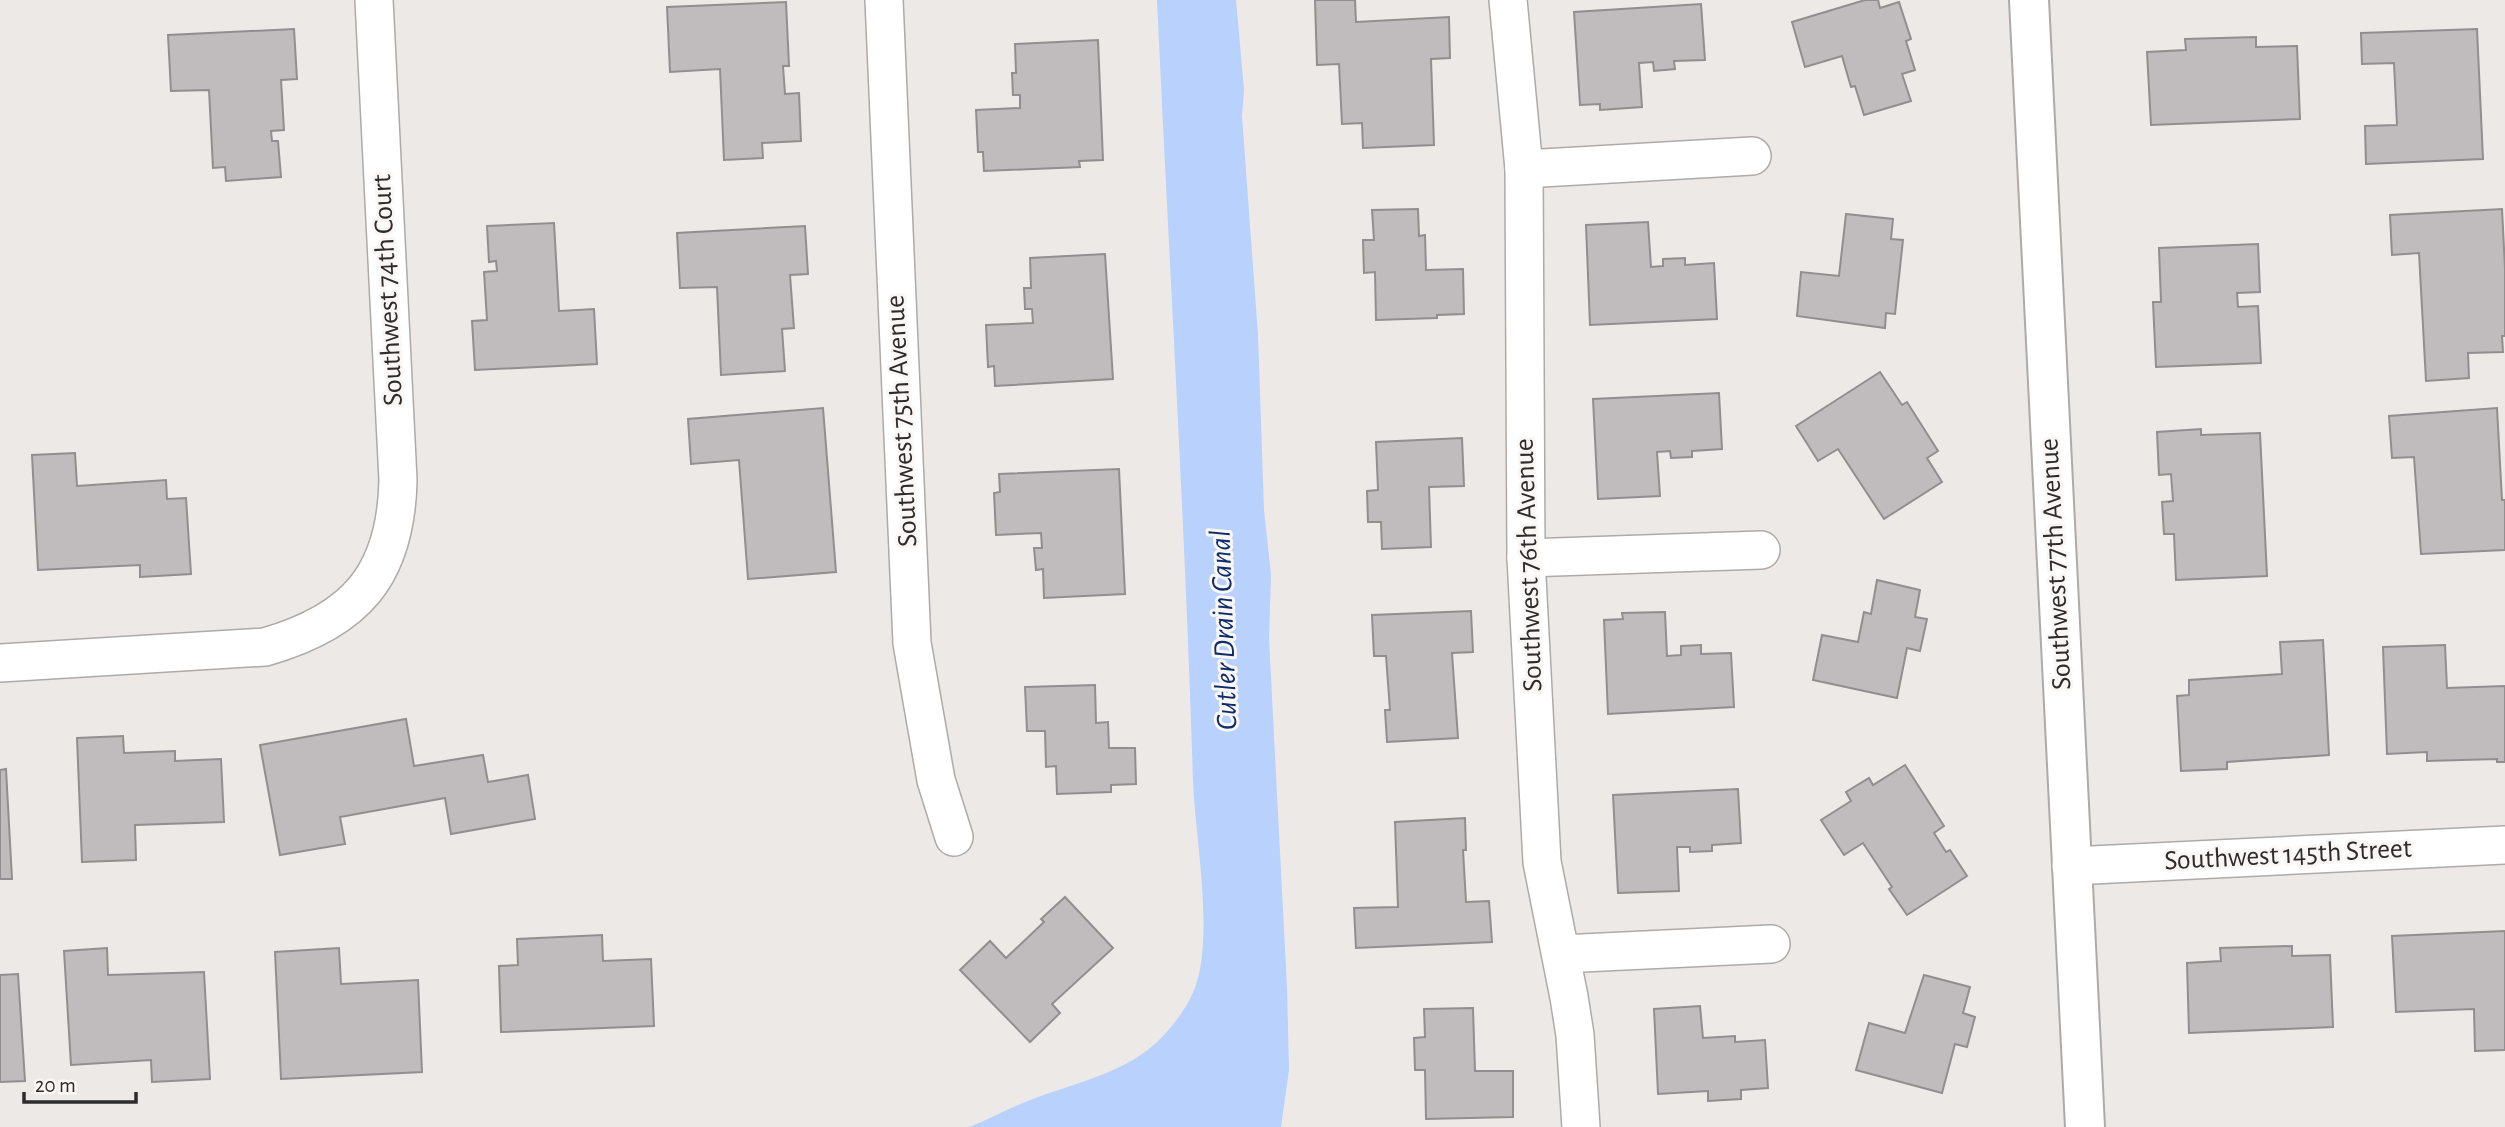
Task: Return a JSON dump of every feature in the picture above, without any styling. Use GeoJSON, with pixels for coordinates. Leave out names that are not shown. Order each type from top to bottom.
{"type":"FeatureCollection","features":[{"type":"Feature","properties":{"kind":"street","name":"Southwest 74th Court"},"geometry":{"type":"LineString","coordinates":[[0,663],[265,647],[288,640],[335,617],[351,605],[374,577],[389,549],[398,480],[374,0]]}},
{"type":"Feature","properties":{"kind":"street","name":"Southwest 75th Avenue"},"geometry":{"type":"LineString","coordinates":[[884,0],[912,643],[936,780],[954,837]]}},
{"type":"Feature","properties":{"kind":"street","name":"Southwest 76th Avenue"},"geometry":{"type":"LineString","coordinates":[[1508,0],[1524,169],[1526,558],[1542,862],[1575,1035],[1581,1127]]}},
{"type":"Feature","properties":{"kind":"street","name":"Southwest 77th Avenue"},"geometry":{"type":"LineString","coordinates":[[2029,0],[2085,1127]]}},
{"type":"Feature","properties":{"kind":"street"},"geometry":{"type":"LineString","coordinates":[[1524,169],[1752,156]]}},
{"type":"Feature","properties":{"kind":"street"},"geometry":{"type":"LineString","coordinates":[[1526,558],[1761,550]]}},
{"type":"Feature","properties":{"kind":"street","name":"Southwest 145th Street"},"geometry":{"type":"LineString","coordinates":[[2071,866],[2505,845]]}},
{"type":"Feature","properties":{"kind":"street"},"geometry":{"type":"LineString","coordinates":[[1561,954],[1771,944]]}},
{"type":"Feature","properties":{"kind":"water","name":"Cutler Drain Canal"},"geometry":{"type":"Polygon","coordinates":[[[1157,0],[1236,0],[1258,335],[1264,510],[1271,575],[1269,639],[1289,1070],[1281,1127],[969,1127],[1025,1102],[1102,1075],[1140,1055],[1174,1024],[1189,1001],[1198,980],[1204,925],[1203,895],[1193,781],[1157,0]]]}},
{"type":"Feature","properties":{"kind":"building"},"geometry":{"type":"Polygon","coordinates":[[[1315,0],[1355,0],[1356,22],[1449,17],[1450,58],[1431,59],[1434,145],[1363,148],[1362,123],[1342,124],[1339,64],[1317,65],[1315,0]]]}},
{"type":"Feature","properties":{"kind":"building"},"geometry":{"type":"Polygon","coordinates":[[[1865,0],[1878,0],[1880,8],[1899,2],[1911,39],[1906,41],[1915,70],[1902,74],[1911,101],[1864,115],[1855,86],[1851,87],[1842,56],[1805,67],[1792,22],[1865,0]]]}},
{"type":"Feature","properties":{"kind":"building"},"geometry":{"type":"Polygon","coordinates":[[[786,2],[789,66],[783,66],[785,94],[799,93],[801,141],[762,143],[763,158],[724,160],[720,69],[670,72],[667,7],[786,2]]]}},
{"type":"Feature","properties":{"kind":"building"},"geometry":{"type":"Polygon","coordinates":[[[1701,4],[1705,60],[1674,61],[1675,69],[1654,71],[1653,62],[1639,63],[1642,107],[1600,110],[1600,104],[1580,105],[1574,12],[1701,4]]]}},
{"type":"Feature","properties":{"kind":"building"},"geometry":{"type":"Polygon","coordinates":[[[294,29],[297,79],[281,80],[284,130],[271,131],[272,141],[278,141],[281,177],[226,181],[225,167],[213,168],[209,90],[171,91],[168,35],[294,29]]]}},
{"type":"Feature","properties":{"kind":"building"},"geometry":{"type":"Polygon","coordinates":[[[2477,29],[2483,159],[2366,164],[2365,126],[2397,125],[2394,63],[2362,64],[2361,33],[2477,29]]]}},
{"type":"Feature","properties":{"kind":"building"},"geometry":{"type":"Polygon","coordinates":[[[2256,37],[2256,47],[2297,46],[2300,119],[2151,125],[2147,52],[2186,50],[2185,39],[2256,37]]]}},
{"type":"Feature","properties":{"kind":"building"},"geometry":{"type":"Polygon","coordinates":[[[1098,40],[1103,160],[1079,161],[1080,167],[984,171],[983,152],[978,152],[976,110],[1020,108],[1020,95],[1013,95],[1012,73],[1016,73],[1015,44],[1098,40]]]}},
{"type":"Feature","properties":{"kind":"building"},"geometry":{"type":"Polygon","coordinates":[[[1418,209],[1419,236],[1425,235],[1426,270],[1463,269],[1464,314],[1437,315],[1437,318],[1376,320],[1375,272],[1364,273],[1363,240],[1374,240],[1372,210],[1418,209]]]}},
{"type":"Feature","properties":{"kind":"building"},"geometry":{"type":"Polygon","coordinates":[[[2502,209],[2505,268],[2503,352],[2468,353],[2469,378],[2426,381],[2419,253],[2392,255],[2390,215],[2502,209]]]}},
{"type":"Feature","properties":{"kind":"building"},"geometry":{"type":"Polygon","coordinates":[[[1846,214],[1893,219],[1891,239],[1903,240],[1895,314],[1886,313],[1885,328],[1797,316],[1801,272],[1839,276],[1846,214]]]}},
{"type":"Feature","properties":{"kind":"building"},"geometry":{"type":"Polygon","coordinates":[[[1648,222],[1651,267],[1663,266],[1663,259],[1685,258],[1685,265],[1714,263],[1717,319],[1590,325],[1586,225],[1648,222]]]}},
{"type":"Feature","properties":{"kind":"building"},"geometry":{"type":"Polygon","coordinates":[[[554,223],[559,311],[594,309],[597,364],[475,370],[472,321],[487,320],[484,272],[497,271],[496,261],[489,262],[487,226],[554,223]]]}},
{"type":"Feature","properties":{"kind":"building"},"geometry":{"type":"Polygon","coordinates":[[[805,226],[808,274],[790,275],[794,328],[782,329],[785,371],[721,375],[717,287],[680,288],[677,233],[805,226]]]}},
{"type":"Feature","properties":{"kind":"building"},"geometry":{"type":"Polygon","coordinates":[[[2258,244],[2260,292],[2237,293],[2238,307],[2258,306],[2261,363],[2156,367],[2153,302],[2161,302],[2159,248],[2258,244]]]}},
{"type":"Feature","properties":{"kind":"building"},"geometry":{"type":"Polygon","coordinates":[[[1105,254],[1113,379],[995,386],[994,366],[988,367],[986,325],[1033,323],[1032,309],[1025,309],[1024,288],[1031,288],[1030,258],[1105,254]]]}},
{"type":"Feature","properties":{"kind":"building"},"geometry":{"type":"Polygon","coordinates":[[[1880,372],[1902,405],[1907,402],[1938,451],[1927,458],[1942,482],[1884,519],[1838,449],[1818,461],[1796,426],[1880,372]]]}},
{"type":"Feature","properties":{"kind":"building"},"geometry":{"type":"Polygon","coordinates":[[[1719,393],[1722,449],[1692,451],[1692,457],[1671,458],[1670,451],[1657,452],[1660,496],[1598,499],[1593,399],[1719,393]]]}},
{"type":"Feature","properties":{"kind":"building"},"geometry":{"type":"Polygon","coordinates":[[[823,408],[836,572],[748,579],[739,460],[691,464],[688,419],[823,408]]]}},
{"type":"Feature","properties":{"kind":"building"},"geometry":{"type":"Polygon","coordinates":[[[2497,408],[2502,500],[2505,500],[2505,550],[2421,554],[2414,457],[2392,458],[2389,416],[2497,408]]]}},
{"type":"Feature","properties":{"kind":"building"},"geometry":{"type":"Polygon","coordinates":[[[2201,429],[2201,435],[2260,433],[2267,576],[2176,580],[2174,534],[2164,534],[2162,502],[2173,501],[2171,474],[2159,475],[2157,432],[2201,429]]]}},
{"type":"Feature","properties":{"kind":"building"},"geometry":{"type":"Polygon","coordinates":[[[1462,438],[1464,486],[1429,487],[1431,547],[1382,549],[1381,522],[1368,522],[1367,491],[1378,490],[1376,442],[1462,438]]]}},
{"type":"Feature","properties":{"kind":"building"},"geometry":{"type":"Polygon","coordinates":[[[75,453],[77,486],[166,480],[167,499],[186,498],[191,574],[140,577],[140,565],[38,570],[32,455],[75,453]]]}},
{"type":"Feature","properties":{"kind":"building"},"geometry":{"type":"Polygon","coordinates":[[[1119,469],[1125,594],[1044,598],[1043,569],[1036,570],[1034,548],[1042,548],[1041,533],[996,535],[994,493],[1000,492],[999,474],[1119,469]]]}},
{"type":"Feature","properties":{"kind":"building"},"geometry":{"type":"Polygon","coordinates":[[[1877,580],[1920,590],[1915,617],[1927,619],[1920,651],[1907,648],[1897,698],[1813,680],[1822,635],[1858,642],[1864,612],[1871,614],[1877,580]]]}},
{"type":"Feature","properties":{"kind":"building"},"geometry":{"type":"Polygon","coordinates":[[[1471,611],[1473,652],[1452,653],[1458,738],[1387,742],[1385,710],[1390,710],[1386,656],[1374,656],[1372,615],[1471,611]]]}},
{"type":"Feature","properties":{"kind":"building"},"geometry":{"type":"Polygon","coordinates":[[[1665,612],[1667,656],[1681,655],[1681,646],[1701,645],[1701,654],[1731,653],[1734,707],[1608,714],[1604,620],[1623,619],[1622,613],[1665,612]]]}},
{"type":"Feature","properties":{"kind":"building"},"geometry":{"type":"Polygon","coordinates":[[[2323,640],[2329,755],[2227,762],[2227,769],[2181,771],[2177,696],[2189,695],[2189,680],[2282,674],[2280,642],[2323,640]]]}},
{"type":"Feature","properties":{"kind":"building"},"geometry":{"type":"Polygon","coordinates":[[[2445,645],[2447,688],[2505,686],[2505,762],[2497,762],[2497,759],[2427,761],[2427,752],[2387,754],[2383,647],[2445,645]]]}},
{"type":"Feature","properties":{"kind":"building"},"geometry":{"type":"Polygon","coordinates":[[[1095,685],[1096,723],[1108,722],[1109,748],[1135,748],[1136,784],[1111,785],[1111,792],[1057,794],[1056,766],[1046,767],[1045,731],[1027,731],[1025,687],[1095,685]]]}},
{"type":"Feature","properties":{"kind":"building"},"geometry":{"type":"Polygon","coordinates":[[[406,719],[414,766],[483,755],[488,782],[528,775],[535,819],[451,834],[445,798],[340,817],[345,844],[280,855],[260,745],[406,719]]]}},
{"type":"Feature","properties":{"kind":"building"},"geometry":{"type":"Polygon","coordinates":[[[123,736],[124,753],[175,751],[175,761],[221,759],[224,822],[135,825],[136,860],[82,862],[77,738],[123,736]]]}},
{"type":"Feature","properties":{"kind":"building"},"geometry":{"type":"Polygon","coordinates":[[[1905,765],[1944,826],[1934,833],[1946,852],[1950,850],[1967,876],[1907,915],[1863,843],[1844,855],[1821,820],[1851,801],[1846,792],[1869,778],[1873,785],[1905,765]]]}},
{"type":"Feature","properties":{"kind":"building"},"geometry":{"type":"Polygon","coordinates":[[[6,769],[12,879],[0,879],[0,770],[6,769]]]}},
{"type":"Feature","properties":{"kind":"building"},"geometry":{"type":"Polygon","coordinates":[[[1738,789],[1741,843],[1712,845],[1712,851],[1690,852],[1690,847],[1677,847],[1679,891],[1618,893],[1613,795],[1738,789]]]}},
{"type":"Feature","properties":{"kind":"building"},"geometry":{"type":"Polygon","coordinates":[[[1465,818],[1466,850],[1463,850],[1466,902],[1489,901],[1492,942],[1356,948],[1354,908],[1398,907],[1395,822],[1465,818]]]}},
{"type":"Feature","properties":{"kind":"building"},"geometry":{"type":"Polygon","coordinates":[[[1065,897],[1113,948],[1052,1004],[1060,1013],[1030,1042],[960,970],[990,941],[1006,958],[1044,922],[1041,919],[1065,897]]]}},
{"type":"Feature","properties":{"kind":"building"},"geometry":{"type":"Polygon","coordinates":[[[2505,931],[2505,1050],[2475,1051],[2474,1009],[2396,1012],[2392,936],[2505,931]]]}},
{"type":"Feature","properties":{"kind":"building"},"geometry":{"type":"Polygon","coordinates":[[[602,935],[603,961],[651,959],[654,1026],[501,1032],[499,966],[518,965],[517,939],[602,935]]]}},
{"type":"Feature","properties":{"kind":"building"},"geometry":{"type":"Polygon","coordinates":[[[2292,946],[2292,956],[2330,955],[2333,1027],[2189,1033],[2187,963],[2221,961],[2220,948],[2292,946]]]}},
{"type":"Feature","properties":{"kind":"building"},"geometry":{"type":"Polygon","coordinates":[[[107,948],[108,975],[204,972],[210,1079],[152,1082],[151,1060],[71,1065],[64,951],[107,948]]]}},
{"type":"Feature","properties":{"kind":"building"},"geometry":{"type":"Polygon","coordinates":[[[339,948],[341,984],[418,980],[422,1072],[281,1079],[275,952],[339,948]]]}},
{"type":"Feature","properties":{"kind":"building"},"geometry":{"type":"Polygon","coordinates":[[[18,974],[25,1081],[0,1082],[0,975],[18,974]]]}},
{"type":"Feature","properties":{"kind":"building"},"geometry":{"type":"Polygon","coordinates":[[[1924,975],[1970,987],[1963,1013],[1975,1017],[1967,1047],[1955,1044],[1942,1093],[1856,1070],[1869,1023],[1905,1033],[1924,975]]]}},
{"type":"Feature","properties":{"kind":"building"},"geometry":{"type":"Polygon","coordinates":[[[1700,1006],[1703,1038],[1735,1036],[1735,1042],[1765,1040],[1768,1088],[1741,1090],[1741,1099],[1708,1101],[1708,1091],[1658,1094],[1654,1009],[1700,1006]]]}},
{"type":"Feature","properties":{"kind":"building"},"geometry":{"type":"Polygon","coordinates":[[[1473,1008],[1475,1071],[1513,1071],[1513,1117],[1426,1119],[1425,1070],[1415,1070],[1414,1038],[1425,1037],[1424,1009],[1473,1008]]]}}]}
